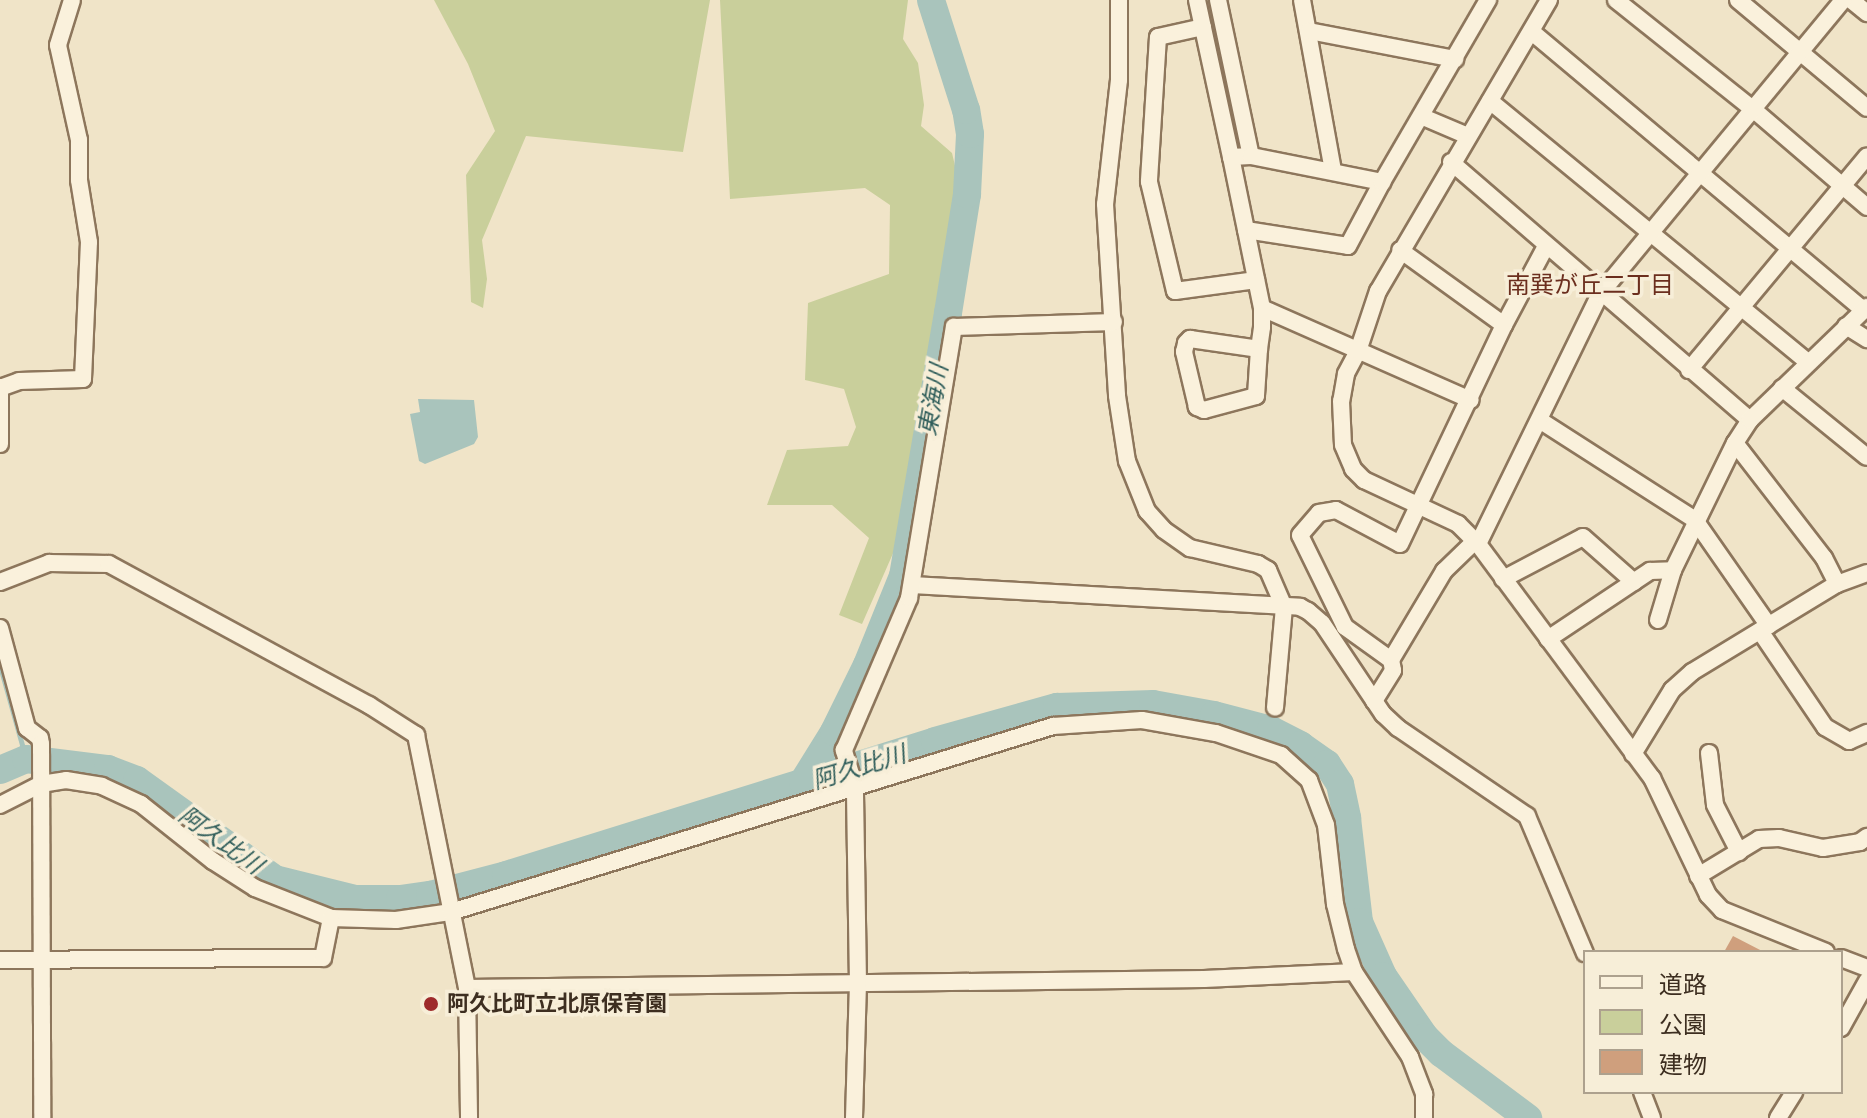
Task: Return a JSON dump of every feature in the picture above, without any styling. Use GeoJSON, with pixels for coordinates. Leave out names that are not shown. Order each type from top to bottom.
{"type":"FeatureCollection","features":[{"type":"Feature","properties":{"kind":"street"},"geometry":{"type":"LineString","coordinates":[[0,444],[0,388],[19,381],[83,379],[89,242],[79,180],[79,140],[58,45],[72,0]]}},
{"type":"Feature","properties":{"kind":"street"},"geometry":{"type":"LineString","coordinates":[[1119,0],[1119,80],[1105,204],[1117,396],[1127,461],[1147,511],[1164,530],[1190,548],[1258,564],[1268,570],[1284,607],[1275,708]]}},
{"type":"Feature","properties":{"kind":"street"},"geometry":{"type":"LineString","coordinates":[[1197,0],[1262,308],[1256,396],[1204,410],[1197,407],[1184,352],[1190,339],[1259,349]]}},
{"type":"Feature","properties":{"kind":"street"},"geometry":{"type":"LineString","coordinates":[[1218,0],[1251,156]]}},
{"type":"Feature","properties":{"kind":"street"},"geometry":{"type":"LineString","coordinates":[[1302,0],[1333,170]]}},
{"type":"Feature","properties":{"kind":"street"},"geometry":{"type":"LineString","coordinates":[[1246,230],[1348,246],[1488,0]]}},
{"type":"Feature","properties":{"kind":"street"},"geometry":{"type":"LineString","coordinates":[[1549,0],[1451,162],[1378,291],[1358,351],[1346,374],[1341,401],[1347,458],[1364,480],[1458,524],[1476,543],[1652,778],[1708,895],[1722,910],[1821,950]]}},
{"type":"Feature","properties":{"kind":"street"},"geometry":{"type":"LineString","coordinates":[[1616,0],[1754,110],[1867,207]]}},
{"type":"Feature","properties":{"kind":"street"},"geometry":{"type":"LineString","coordinates":[[1738,0],[1867,108]]}},
{"type":"Feature","properties":{"kind":"street"},"geometry":{"type":"LineString","coordinates":[[1374,701],[1393,670],[1391,660],[1444,571],[1476,543],[1541,421],[1600,294],[1843,0]]}},
{"type":"Feature","properties":{"kind":"street"},"geometry":{"type":"LineString","coordinates":[[1851,0],[1867,13]]}},
{"type":"Feature","properties":{"kind":"street"},"geometry":{"type":"LineString","coordinates":[[1203,27],[1158,37],[1149,182],[1175,291],[1256,280]]}},
{"type":"Feature","properties":{"kind":"street"},"geometry":{"type":"LineString","coordinates":[[1309,31],[1455,59]]}},
{"type":"Feature","properties":{"kind":"street"},"geometry":{"type":"LineString","coordinates":[[1532,32],[1865,309],[1750,420],[1695,520],[1673,570],[1658,620]]}},
{"type":"Feature","properties":{"kind":"street"},"geometry":{"type":"LineString","coordinates":[[1490,101],[1808,362]]}},
{"type":"Feature","properties":{"kind":"street"},"geometry":{"type":"LineString","coordinates":[[1423,117],[1468,136]]}},
{"type":"Feature","properties":{"kind":"street"},"geometry":{"type":"LineString","coordinates":[[1231,157],[1251,156],[1382,182]]}},
{"type":"Feature","properties":{"kind":"street"},"geometry":{"type":"LineString","coordinates":[[1689,370],[1867,156]]}},
{"type":"Feature","properties":{"kind":"street"},"geometry":{"type":"LineString","coordinates":[[1451,162],[1600,294],[1750,420]]}},
{"type":"Feature","properties":{"kind":"street"},"geometry":{"type":"LineString","coordinates":[[1391,660],[1345,627],[1300,535],[1319,513],[1336,510],[1400,544],[1504,325],[1546,246]]}},
{"type":"Feature","properties":{"kind":"street"},"geometry":{"type":"LineString","coordinates":[[1400,250],[1504,325]]}},
{"type":"Feature","properties":{"kind":"street"},"geometry":{"type":"LineString","coordinates":[[1262,308],[1471,400]]}},
{"type":"Feature","properties":{"kind":"street"},"geometry":{"type":"LineString","coordinates":[[854,1118],[858,984],[855,787],[844,750],[912,585],[954,327],[1114,322]]}},
{"type":"Feature","properties":{"kind":"street"},"geometry":{"type":"LineString","coordinates":[[1846,326],[1867,339]]}},
{"type":"Feature","properties":{"kind":"street"},"geometry":{"type":"LineString","coordinates":[[1782,388],[1867,457]]}},
{"type":"Feature","properties":{"kind":"street"},"geometry":{"type":"LineString","coordinates":[[1541,421],[1695,520],[1825,727],[1849,741],[1867,733]]}},
{"type":"Feature","properties":{"kind":"street"},"geometry":{"type":"LineString","coordinates":[[1735,443],[1824,558],[1837,584]]}},
{"type":"Feature","properties":{"kind":"street"},"geometry":{"type":"LineString","coordinates":[[1503,579],[1583,537],[1634,582]]}},
{"type":"Feature","properties":{"kind":"street"},"geometry":{"type":"LineString","coordinates":[[0,582],[36,565],[109,564],[402,724],[416,735],[467,988],[469,1118]]}},
{"type":"Feature","properties":{"kind":"street"},"geometry":{"type":"LineString","coordinates":[[1548,639],[1650,571],[1673,570]]}},
{"type":"Feature","properties":{"kind":"street"},"geometry":{"type":"LineString","coordinates":[[1633,754],[1672,690],[1692,672],[1837,584],[1867,573]]}},
{"type":"Feature","properties":{"kind":"street"},"geometry":{"type":"LineString","coordinates":[[912,585],[1300,607],[1322,623],[1374,701],[1398,728],[1527,816],[1584,950]]}},
{"type":"Feature","properties":{"kind":"street"},"geometry":{"type":"LineString","coordinates":[[0,628],[27,728],[40,738],[41,744],[42,1118]]}},
{"type":"Feature","properties":{"kind":"street"},"geometry":{"type":"LineString","coordinates":[[0,805],[41,784],[81,781],[141,804],[213,861],[255,888],[331,918],[362,921],[451,912],[1021,735],[1084,721],[1164,723],[1216,733],[1258,746],[1296,767],[1320,801],[1326,825],[1335,904],[1354,972],[1410,1057],[1424,1094],[1424,1118]]}},
{"type":"Feature","properties":{"kind":"street"},"geometry":{"type":"LineString","coordinates":[[1709,753],[1715,805],[1739,852]]}},
{"type":"Feature","properties":{"kind":"street"},"geometry":{"type":"LineString","coordinates":[[1698,876],[1759,839],[1779,838],[1823,848],[1860,842],[1867,837]]}},
{"type":"Feature","properties":{"kind":"street"},"geometry":{"type":"LineString","coordinates":[[0,960],[323,958],[331,918]]}},
{"type":"Feature","properties":{"kind":"street"},"geometry":{"type":"LineString","coordinates":[[1843,959],[1867,968]]}},
{"type":"Feature","properties":{"kind":"street"},"geometry":{"type":"LineString","coordinates":[[467,988],[1204,979],[1354,972]]}},
{"type":"Feature","properties":{"kind":"street"},"geometry":{"type":"LineString","coordinates":[[1843,1024],[1867,981]]}},
{"type":"Feature","properties":{"kind":"street"},"geometry":{"type":"LineString","coordinates":[[1643,1094],[1652,1118]]}},
{"type":"Feature","properties":{"kind":"street"},"geometry":{"type":"LineString","coordinates":[[1778,1118],[1793,1094]]}},
{"type":"Feature","properties":{"kind":"green space"},"geometry":{"type":"Polygon","coordinates":[[[434,0],[710,0],[683,152],[526,136],[482,240],[487,279],[483,308],[471,302],[466,175],[495,131],[468,64],[434,0]]]}},
{"type":"Feature","properties":{"kind":"green space"},"geometry":{"type":"Polygon","coordinates":[[[720,0],[908,0],[903,39],[918,63],[924,105],[921,126],[952,153],[961,191],[905,526],[862,624],[839,615],[869,538],[832,505],[767,505],[787,450],[848,446],[856,427],[844,389],[805,380],[808,303],[889,274],[890,205],[865,188],[730,199],[720,0]]]}},
{"type":"Feature","properties":{"kind":"water"},"geometry":{"type":"Polygon","coordinates":[[[418,399],[474,400],[478,437],[474,444],[425,464],[419,461],[410,414],[420,412],[418,399]]]}},
{"type":"Feature","properties":{"kind":"building"},"geometry":{"type":"Polygon","coordinates":[[[1733,936],[1760,950],[1725,950],[1733,936]]]}},
{"type":"Feature","properties":{"kind":"waterway","name":"東海川"},"geometry":{"type":"LineString","coordinates":[[803,782],[834,732],[867,665],[903,576],[948,313],[967,194],[970,134],[966,110],[931,0]]}},
{"type":"Feature","properties":{"kind":"waterway"},"geometry":{"type":"LineString","coordinates":[[0,666],[26,759]]}},
{"type":"Feature","properties":{"kind":"waterway","name":"阿久比川"},"geometry":{"type":"LineString","coordinates":[[0,770],[26,759],[108,769],[137,780],[275,879],[355,899],[400,899],[430,895],[506,875],[935,741],[1057,707],[1153,704],[1214,715],[1271,730],[1327,764],[1340,784],[1347,818],[1359,922],[1383,976],[1425,1037],[1441,1053],[1528,1118]]}},
{"type":"Feature","properties":{"kind":"place","name":"阿久比町立北原保育園"},"geometry":{"type":"Point","coordinates":[431,1004]}},
{"type":"Feature","properties":{"kind":"district","name":"南巽が丘二丁目"},"geometry":{"type":"Point","coordinates":[1590,285]}}]}
